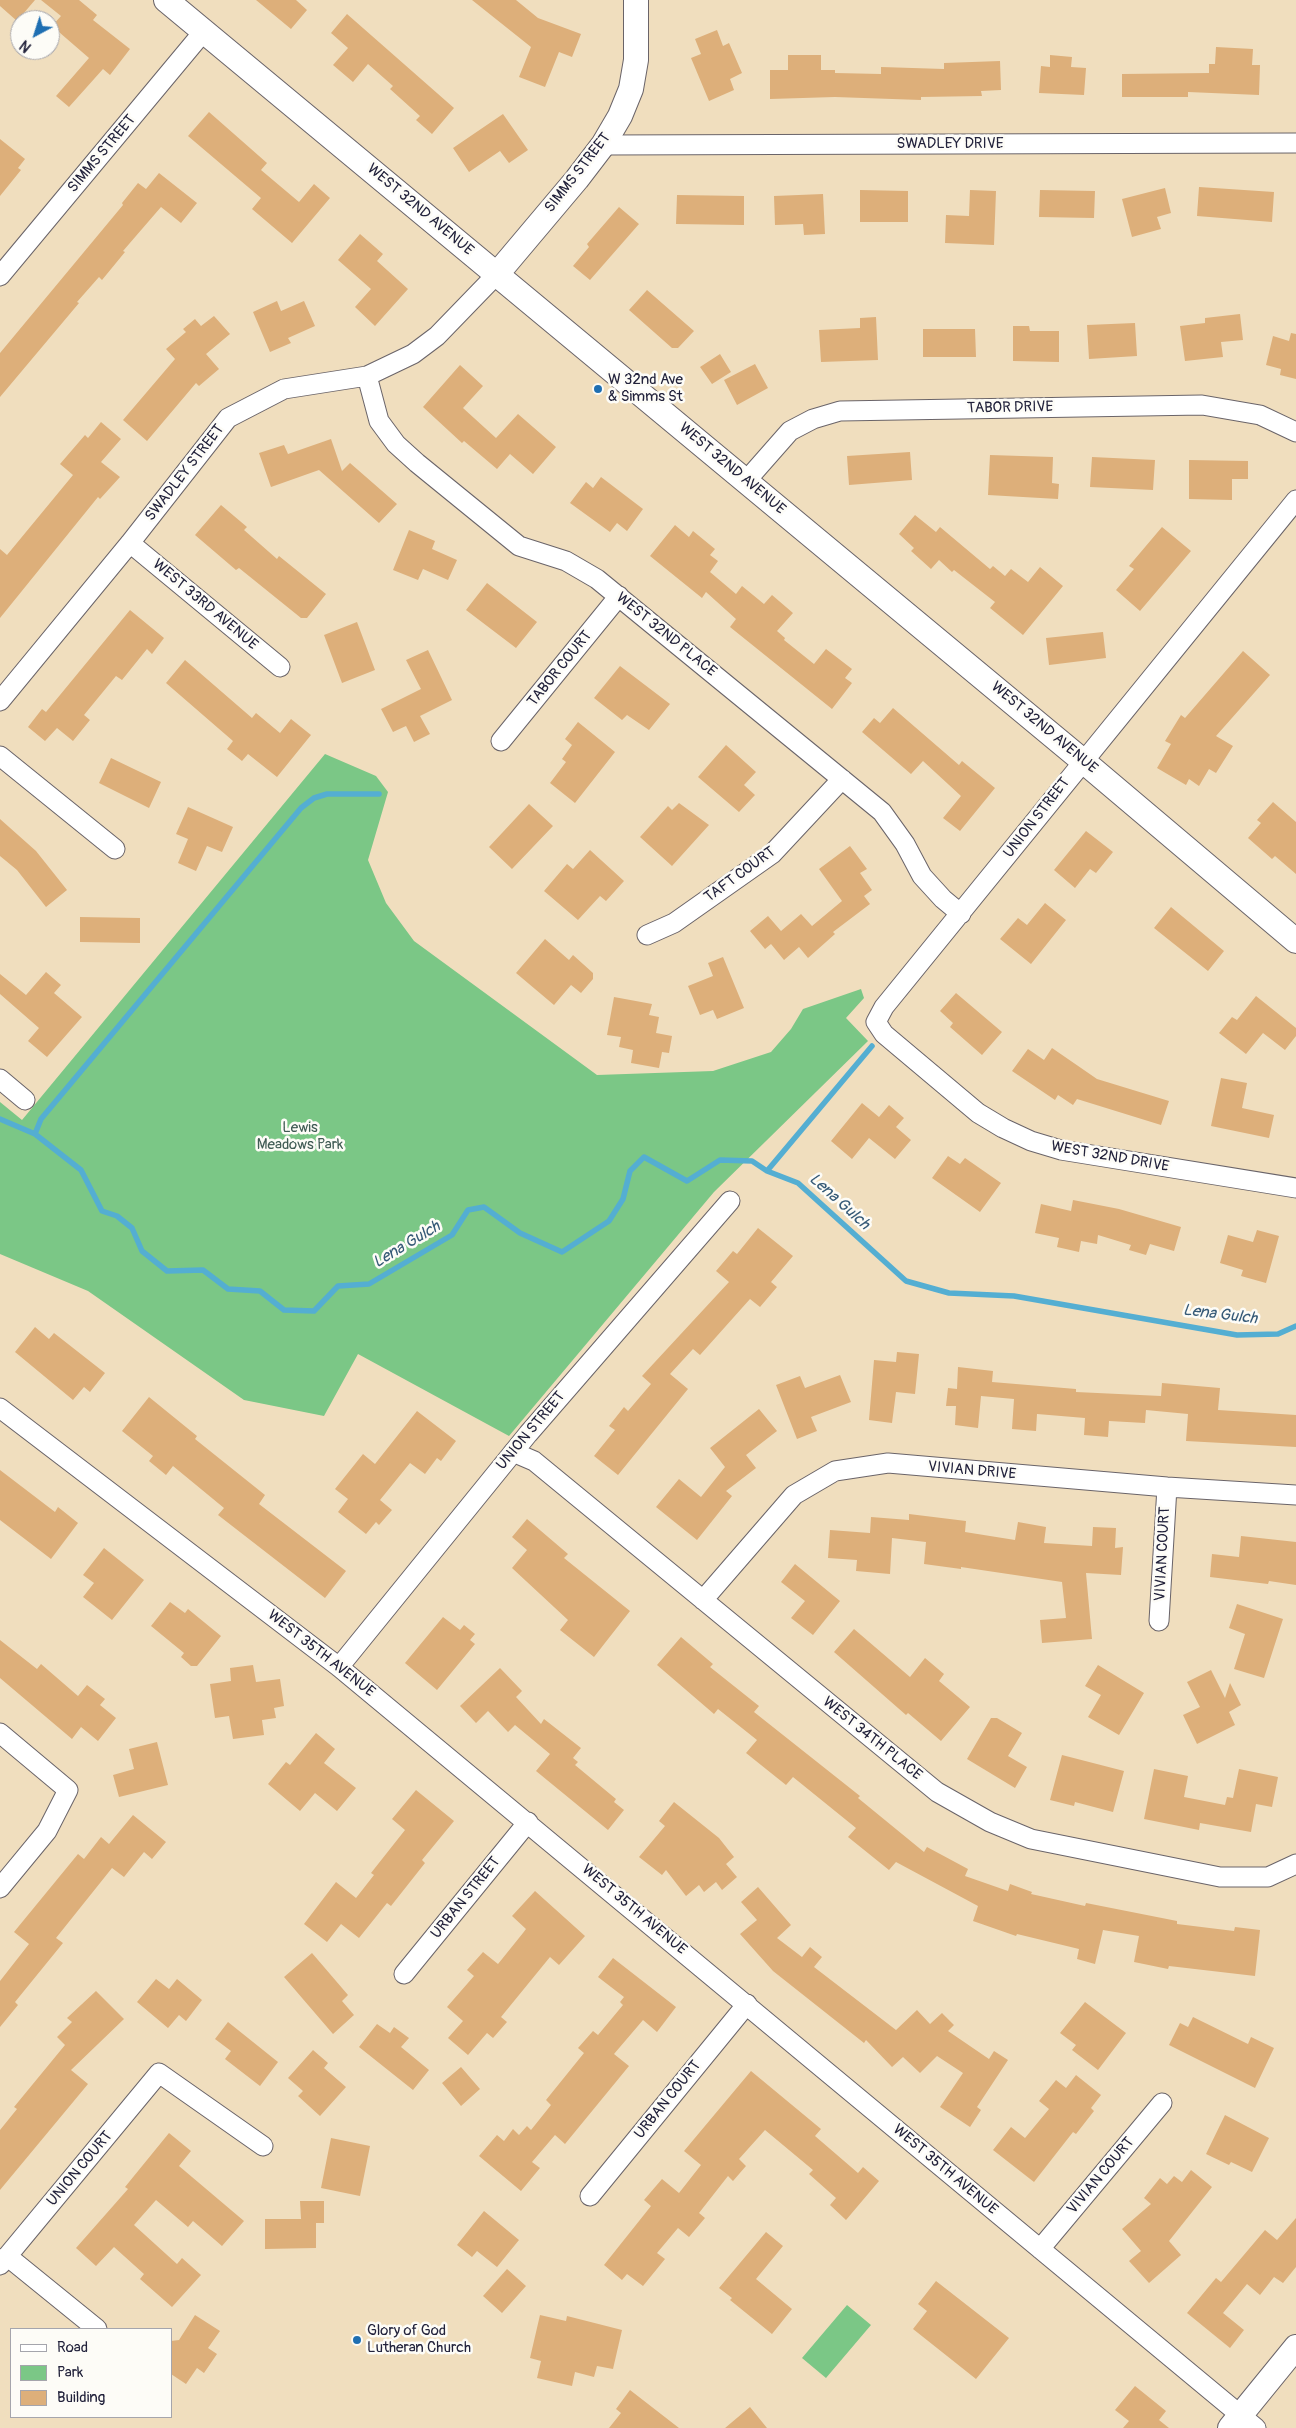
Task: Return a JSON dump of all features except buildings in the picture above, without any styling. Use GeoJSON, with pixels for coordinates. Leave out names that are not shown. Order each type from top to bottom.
{"type":"FeatureCollection","features":[{"type":"Feature","properties":{"kind":"street","name":"WEST 32ND AVENUE"},"geometry":{"type":"LineString","coordinates":[[166,0],[1083,761],[1296,941]]}},
{"type":"Feature","properties":{"kind":"street","name":"SIMMS STREET"},"geometry":{"type":"LineString","coordinates":[[497,274],[603,145],[620,116],[631,89],[636,60],[636,0]]}},
{"type":"Feature","properties":{"kind":"street","name":"SIMMS STREET"},"geometry":{"type":"LineString","coordinates":[[0,276],[204,32]]}},
{"type":"Feature","properties":{"kind":"street","name":"SWADLEY DRIVE"},"geometry":{"type":"LineString","coordinates":[[603,145],[1296,143]]}},
{"type":"Feature","properties":{"kind":"street","name":"SWADLEY STREET"},"geometry":{"type":"LineString","coordinates":[[0,701],[130,543],[228,418],[284,389],[367,376],[413,354],[437,336],[497,274]]}},
{"type":"Feature","properties":{"kind":"street","name":"WEST 32ND PLACE"},"geometry":{"type":"LineString","coordinates":[[367,376],[379,420],[396,444],[519,546],[566,561],[597,579],[882,812],[905,844],[922,876],[943,900],[961,914]]}},
{"type":"Feature","properties":{"kind":"street","name":"TABOR DRIVE"},"geometry":{"type":"LineString","coordinates":[[746,481],[790,431],[813,419],[840,411],[1202,405],[1260,415],[1296,432]]}},
{"type":"Feature","properties":{"kind":"street","name":"UNION STREET"},"geometry":{"type":"LineString","coordinates":[[876,1022],[884,1007],[1296,500]]}},
{"type":"Feature","properties":{"kind":"street","name":"WEST 33RD AVENUE"},"geometry":{"type":"LineString","coordinates":[[130,543],[280,667]]}},
{"type":"Feature","properties":{"kind":"street","name":"TABOR COURT"},"geometry":{"type":"LineString","coordinates":[[501,741],[619,596]]}},
{"type":"Feature","properties":{"kind":"street"},"geometry":{"type":"LineString","coordinates":[[0,756],[115,849]]}},
{"type":"Feature","properties":{"kind":"street","name":"TAFT COURT"},"geometry":{"type":"LineString","coordinates":[[648,935],[674,923],[772,854],[842,779]]}},
{"type":"Feature","properties":{"kind":"street","name":"WEST 32ND DRIVE"},"geometry":{"type":"LineString","coordinates":[[876,1022],[884,1034],[978,1112],[1004,1128],[1031,1141],[1061,1150],[1296,1188]]}},
{"type":"Feature","properties":{"kind":"street"},"geometry":{"type":"LineString","coordinates":[[0,1079],[25,1100]]}},
{"type":"Feature","properties":{"kind":"street","name":"UNION STREET"},"geometry":{"type":"LineString","coordinates":[[339,1667],[513,1452],[730,1201]]}},
{"type":"Feature","properties":{"kind":"street","name":"WEST 35TH AVENUE"},"geometry":{"type":"LineString","coordinates":[[0,1408],[339,1667],[1040,2249],[1242,2424]]}},
{"type":"Feature","properties":{"kind":"street","name":"WEST 34TH PLACE"},"geometry":{"type":"LineString","coordinates":[[513,1452],[534,1461],[937,1792],[990,1822],[1031,1839],[1220,1877],[1268,1877],[1296,1864]]}},
{"type":"Feature","properties":{"kind":"street","name":"VIVIAN DRIVE"},"geometry":{"type":"LineString","coordinates":[[703,1600],[794,1495],[835,1471],[888,1463],[1167,1487],[1296,1494]]}},
{"type":"Feature","properties":{"kind":"street","name":"VIVIAN COURT"},"geometry":{"type":"LineString","coordinates":[[1159,1620],[1167,1487]]}},
{"type":"Feature","properties":{"kind":"street"},"geometry":{"type":"LineString","coordinates":[[0,1733],[68,1790],[47,1831],[0,1888]]}},
{"type":"Feature","properties":{"kind":"street","name":"URBAN STREET"},"geometry":{"type":"LineString","coordinates":[[404,1974],[528,1822]]}},
{"type":"Feature","properties":{"kind":"street","name":"URBAN COURT"},"geometry":{"type":"LineString","coordinates":[[590,2196],[747,2004]]}},
{"type":"Feature","properties":{"kind":"street","name":"UNION COURT"},"geometry":{"type":"LineString","coordinates":[[3,2261],[160,2073],[263,2146]]}},
{"type":"Feature","properties":{"kind":"street","name":"VIVIAN COURT"},"geometry":{"type":"LineString","coordinates":[[1040,2249],[1162,2103]]}},
{"type":"Feature","properties":{"kind":"street"},"geometry":{"type":"LineString","coordinates":[[3,2261],[96,2328]]}},
{"type":"Feature","properties":{"kind":"street"},"geometry":{"type":"LineString","coordinates":[[1242,2424],[1296,2347]]}},
{"type":"Feature","properties":{"kind":"green space","name":"Lewis Meadows Park"},"geometry":{"type":"Polygon","coordinates":[[[325,754],[376,776],[388,792],[368,860],[386,903],[414,941],[597,1075],[713,1071],[771,1052],[791,1029],[803,1009],[861,989],[864,998],[846,1018],[868,1041],[714,1192],[509,1436],[358,1354],[324,1416],[244,1400],[88,1291],[0,1254],[0,1102],[22,1120],[325,754]]]}},
{"type":"Feature","properties":{"kind":"green space"},"geometry":{"type":"Polygon","coordinates":[[[847,2305],[871,2325],[826,2378],[802,2358],[847,2305]]]}},
{"type":"Feature","properties":{"kind":"waterway"},"geometry":{"type":"LineString","coordinates":[[35,1134],[41,1119],[301,808],[314,798],[327,794],[379,794]]}},
{"type":"Feature","properties":{"kind":"waterway"},"geometry":{"type":"LineString","coordinates":[[767,1171],[872,1046]]}},
{"type":"Feature","properties":{"kind":"waterway","name":"Lena Gulch"},"geometry":{"type":"LineString","coordinates":[[0,1119],[35,1134],[81,1170],[102,1211],[117,1216],[132,1228],[142,1251],[167,1271],[203,1270],[228,1289],[260,1291],[284,1310],[314,1311],[338,1286],[369,1284],[452,1235],[468,1210],[484,1207],[520,1233],[562,1252],[609,1221],[623,1199],[630,1171],[644,1157],[687,1181],[720,1160],[752,1161],[767,1171],[798,1183],[906,1281],[949,1293],[1014,1296],[1237,1335],[1278,1334],[1296,1326]]}},
{"type":"Feature","properties":{"kind":"place","name":"W 32nd Ave & Simms St"},"geometry":{"type":"Point","coordinates":[598,389]}},
{"type":"Feature","properties":{"kind":"place","name":"Glory of God Lutheran Church"},"geometry":{"type":"Point","coordinates":[357,2340]}}]}
